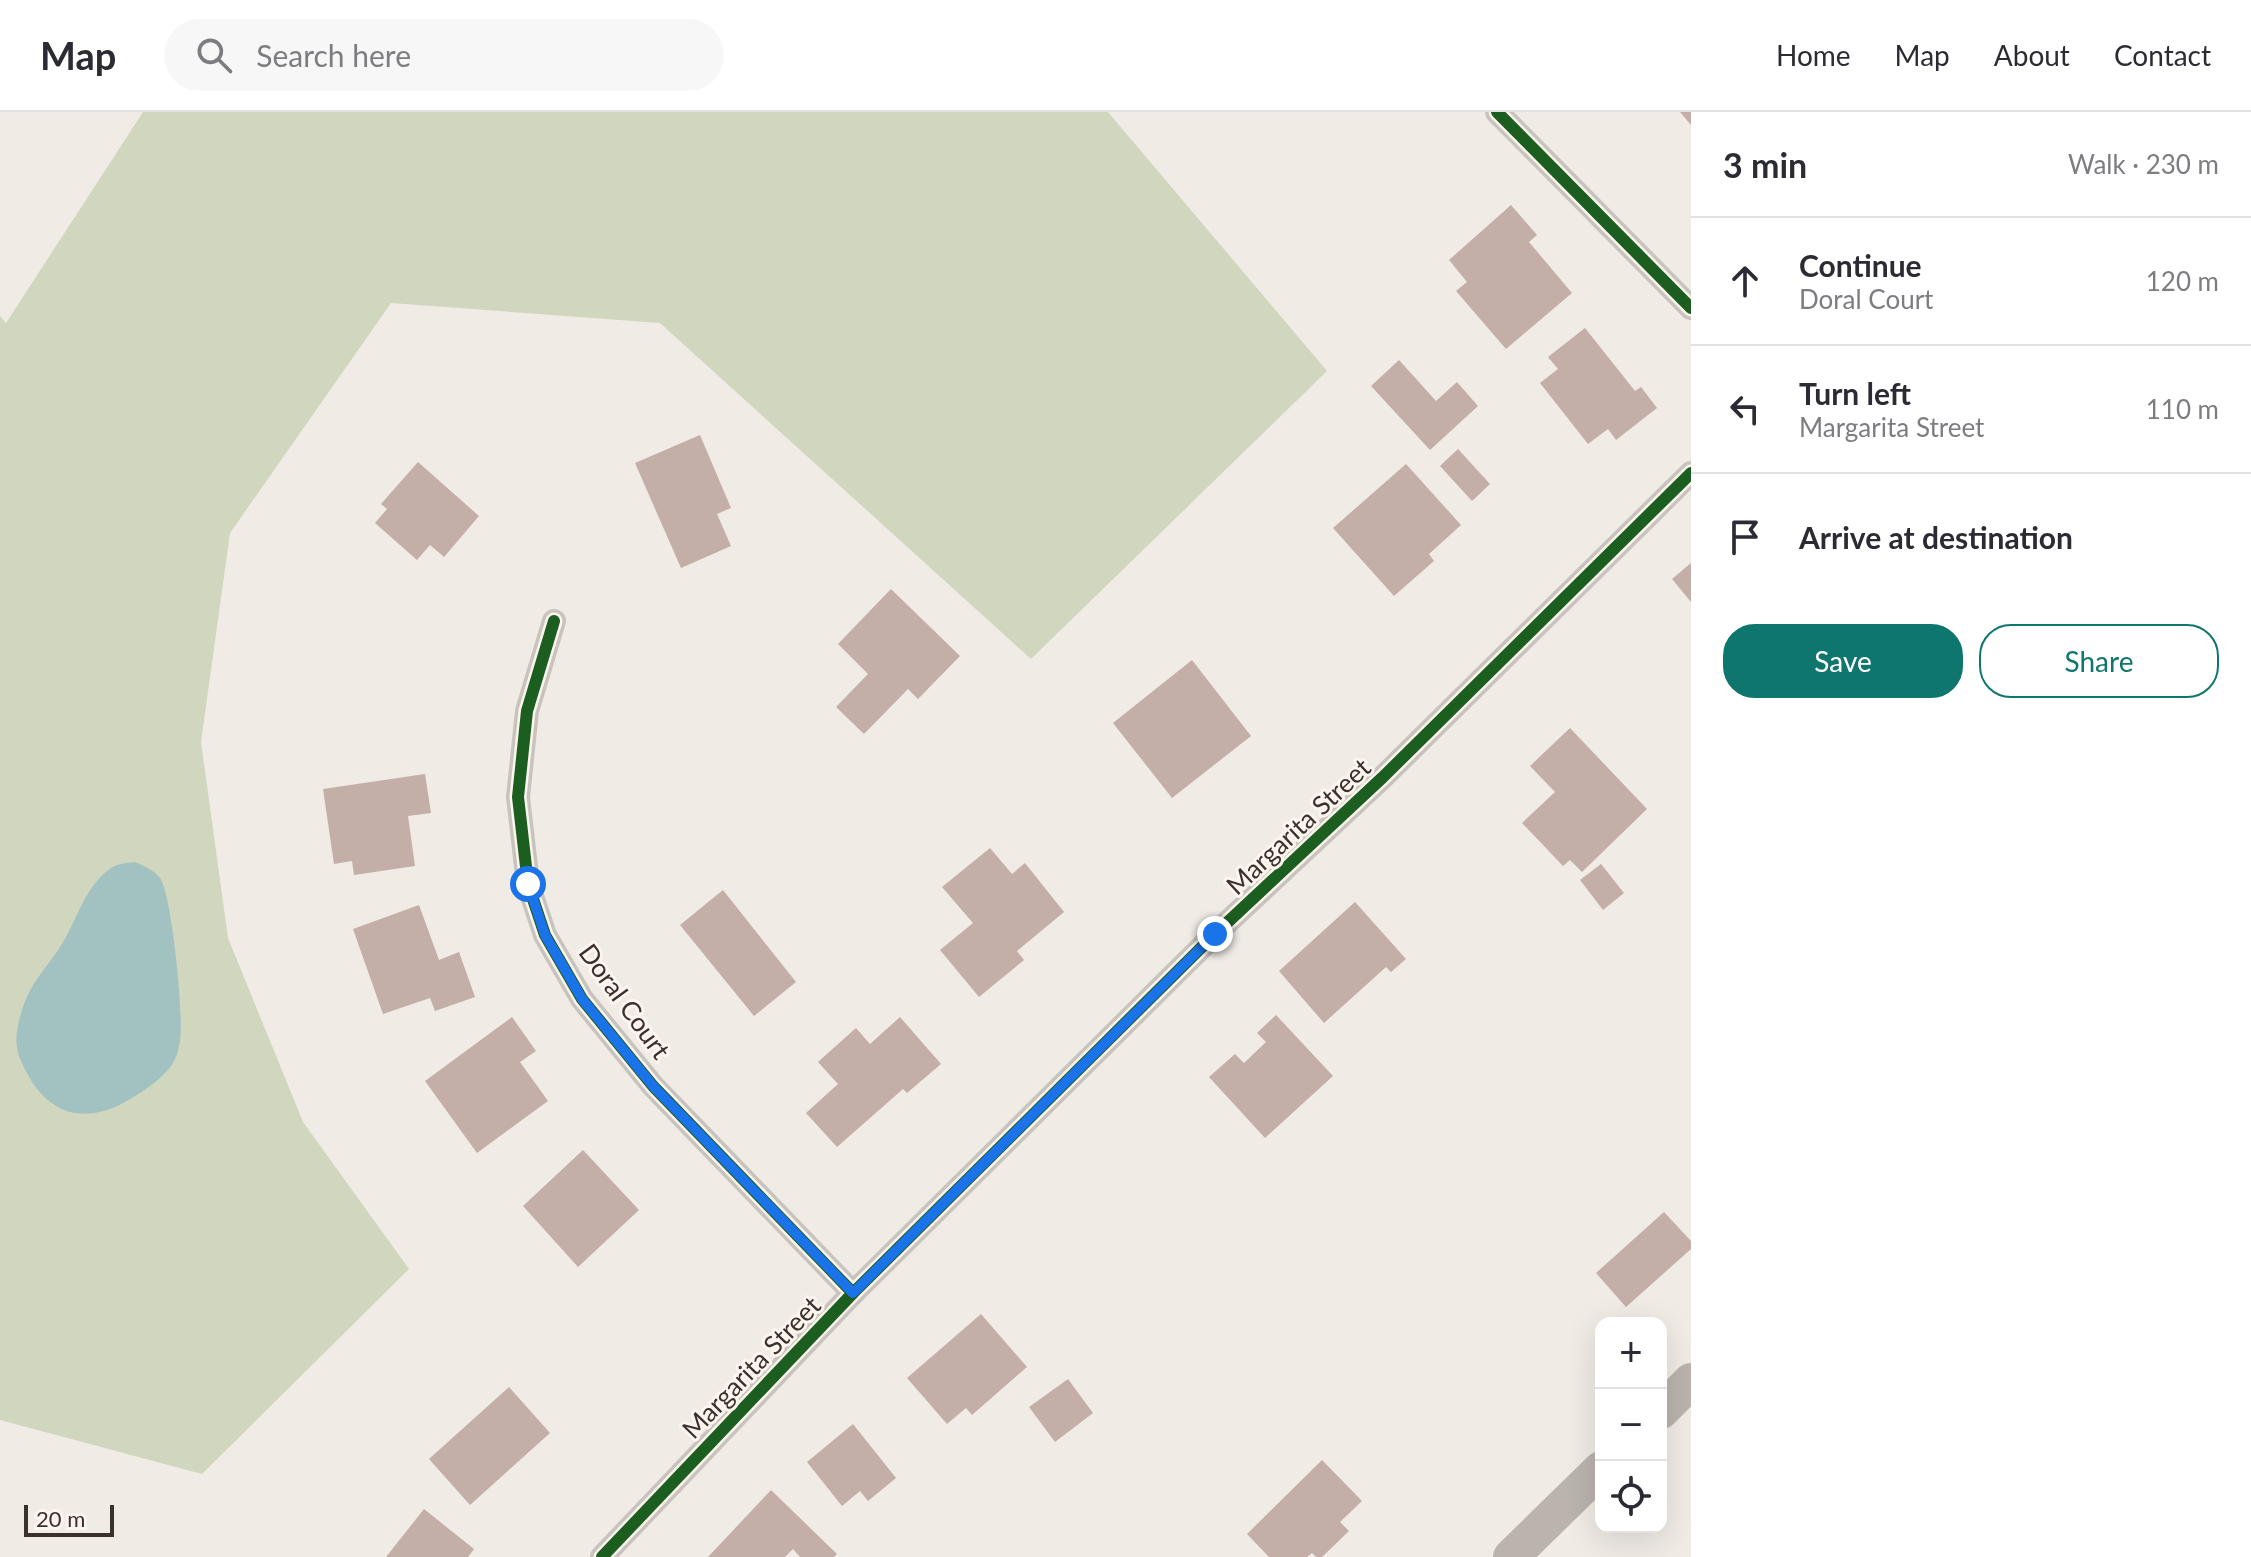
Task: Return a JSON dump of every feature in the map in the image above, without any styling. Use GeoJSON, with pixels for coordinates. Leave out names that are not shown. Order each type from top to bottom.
{"type":"FeatureCollection","features":[{"type":"Feature","properties":{"kind":"street"},"geometry":{"type":"LineString","coordinates":[[1497,112],[1691,308]]}},
{"type":"Feature","properties":{"kind":"street","name":"Margarita Street"},"geometry":{"type":"LineString","coordinates":[[602,1557],[853,1293],[1215,934],[1383,777],[1691,473]]}},
{"type":"Feature","properties":{"kind":"street","name":"Doral Court"},"geometry":{"type":"LineString","coordinates":[[554,621],[527,711],[518,797],[528,884],[545,935],[582,999],[653,1086],[853,1293]]}},
{"type":"Feature","properties":{"kind":"street"},"geometry":{"type":"LineString","coordinates":[[1667,1405],[1691,1381]]}},
{"type":"Feature","properties":{"kind":"street"},"geometry":{"type":"LineString","coordinates":[[1511,1557],[1595,1475]]}},
{"type":"Feature","properties":{"kind":"green space"},"geometry":{"type":"Polygon","coordinates":[[[143,112],[1108,112],[1327,371],[1031,659],[660,323],[391,303],[230,533],[201,742],[228,938],[303,1122],[409,1269],[202,1474],[0,1420],[0,316],[6,323],[143,112]]]}},
{"type":"Feature","properties":{"kind":"water"},"geometry":{"type":"Polygon","coordinates":[[[135,862],[152,870],[160,878],[169,908],[180,1007],[178,1052],[165,1073],[132,1098],[113,1108],[79,1114],[51,1102],[28,1075],[17,1047],[19,1021],[33,985],[59,949],[93,886],[113,867],[135,862]]]}},
{"type":"Feature","properties":{"kind":"building"},"geometry":{"type":"Polygon","coordinates":[[[1680,112],[1691,112],[1691,125],[1680,112]]]}},
{"type":"Feature","properties":{"kind":"building"},"geometry":{"type":"Polygon","coordinates":[[[1511,205],[1537,235],[1529,242],[1572,293],[1506,349],[1456,291],[1467,282],[1449,260],[1511,205]]]}},
{"type":"Feature","properties":{"kind":"building"},"geometry":{"type":"Polygon","coordinates":[[[1585,328],[1635,391],[1641,387],[1657,408],[1616,440],[1608,429],[1588,444],[1540,383],[1558,369],[1548,357],[1585,328]]]}},
{"type":"Feature","properties":{"kind":"building"},"geometry":{"type":"Polygon","coordinates":[[[1399,360],[1436,401],[1457,382],[1478,406],[1430,450],[1371,386],[1399,360]]]}},
{"type":"Feature","properties":{"kind":"building"},"geometry":{"type":"Polygon","coordinates":[[[700,435],[731,508],[717,514],[731,546],[681,568],[635,463],[700,435]]]}},
{"type":"Feature","properties":{"kind":"building"},"geometry":{"type":"Polygon","coordinates":[[[1458,449],[1490,484],[1472,501],[1440,466],[1458,449]]]}},
{"type":"Feature","properties":{"kind":"building"},"geometry":{"type":"Polygon","coordinates":[[[418,462],[479,516],[444,557],[430,545],[417,560],[375,523],[387,509],[381,504],[418,462]]]}},
{"type":"Feature","properties":{"kind":"building"},"geometry":{"type":"Polygon","coordinates":[[[1406,464],[1461,525],[1429,554],[1434,561],[1394,596],[1333,528],[1406,464]]]}},
{"type":"Feature","properties":{"kind":"building"},"geometry":{"type":"Polygon","coordinates":[[[1691,563],[1691,602],[1672,579],[1691,563]]]}},
{"type":"Feature","properties":{"kind":"building"},"geometry":{"type":"Polygon","coordinates":[[[891,589],[960,656],[918,699],[908,689],[864,734],[836,707],[868,674],[838,644],[891,589]]]}},
{"type":"Feature","properties":{"kind":"building"},"geometry":{"type":"Polygon","coordinates":[[[1192,660],[1251,736],[1172,798],[1113,723],[1192,660]]]}},
{"type":"Feature","properties":{"kind":"building"},"geometry":{"type":"Polygon","coordinates":[[[1570,728],[1647,809],[1582,872],[1570,860],[1563,866],[1522,823],[1555,792],[1530,766],[1570,728]]]}},
{"type":"Feature","properties":{"kind":"building"},"geometry":{"type":"Polygon","coordinates":[[[425,774],[431,813],[408,816],[415,866],[354,875],[352,861],[334,864],[323,789],[425,774]]]}},
{"type":"Feature","properties":{"kind":"building"},"geometry":{"type":"Polygon","coordinates":[[[990,848],[1012,874],[1025,863],[1064,912],[1017,951],[1024,960],[979,997],[940,950],[973,923],[942,887],[990,848]]]}},
{"type":"Feature","properties":{"kind":"building"},"geometry":{"type":"Polygon","coordinates":[[[1601,864],[1624,893],[1603,910],[1580,880],[1601,864]]]}},
{"type":"Feature","properties":{"kind":"building"},"geometry":{"type":"Polygon","coordinates":[[[723,890],[796,982],[754,1016],[680,925],[723,890]]]}},
{"type":"Feature","properties":{"kind":"building"},"geometry":{"type":"Polygon","coordinates":[[[1355,902],[1406,959],[1391,972],[1386,967],[1324,1023],[1279,971],[1355,902]]]}},
{"type":"Feature","properties":{"kind":"building"},"geometry":{"type":"Polygon","coordinates":[[[419,905],[439,960],[459,952],[475,997],[435,1011],[430,998],[383,1014],[353,929],[419,905]]]}},
{"type":"Feature","properties":{"kind":"building"},"geometry":{"type":"Polygon","coordinates":[[[1276,1015],[1333,1076],[1265,1138],[1209,1077],[1235,1054],[1244,1063],[1266,1042],[1257,1033],[1276,1015]]]}},
{"type":"Feature","properties":{"kind":"building"},"geometry":{"type":"Polygon","coordinates":[[[512,1017],[536,1051],[520,1062],[548,1101],[477,1153],[425,1081],[512,1017]]]}},
{"type":"Feature","properties":{"kind":"building"},"geometry":{"type":"Polygon","coordinates":[[[900,1017],[941,1064],[907,1093],[903,1089],[837,1147],[806,1113],[838,1084],[818,1062],[856,1028],[870,1044],[900,1017]]]}},
{"type":"Feature","properties":{"kind":"building"},"geometry":{"type":"Polygon","coordinates":[[[583,1150],[639,1210],[578,1267],[523,1206],[583,1150]]]}},
{"type":"Feature","properties":{"kind":"building"},"geometry":{"type":"Polygon","coordinates":[[[1664,1212],[1691,1241],[1691,1249],[1626,1307],[1596,1273],[1664,1212]]]}},
{"type":"Feature","properties":{"kind":"building"},"geometry":{"type":"Polygon","coordinates":[[[981,1314],[1027,1367],[972,1415],[966,1408],[947,1424],[907,1378],[981,1314]]]}},
{"type":"Feature","properties":{"kind":"building"},"geometry":{"type":"Polygon","coordinates":[[[1068,1379],[1093,1413],[1055,1442],[1029,1407],[1068,1379]]]}},
{"type":"Feature","properties":{"kind":"building"},"geometry":{"type":"Polygon","coordinates":[[[509,1387],[550,1433],[470,1505],[429,1459],[509,1387]]]}},
{"type":"Feature","properties":{"kind":"building"},"geometry":{"type":"Polygon","coordinates":[[[853,1424],[896,1478],[868,1501],[860,1491],[842,1506],[807,1462],[853,1424]]]}},
{"type":"Feature","properties":{"kind":"building"},"geometry":{"type":"Polygon","coordinates":[[[1322,1460],[1362,1501],[1340,1522],[1349,1531],[1322,1557],[1312,1553],[1307,1557],[1269,1557],[1247,1534],[1322,1460]]]}},
{"type":"Feature","properties":{"kind":"building"},"geometry":{"type":"Polygon","coordinates":[[[771,1490],[837,1554],[834,1557],[800,1557],[793,1549],[785,1557],[708,1557],[771,1490]]]}},
{"type":"Feature","properties":{"kind":"building"},"geometry":{"type":"Polygon","coordinates":[[[424,1509],[474,1549],[468,1557],[386,1557],[424,1509]]]}},
{"type":"Feature","properties":{"kind":"cycle path"},"geometry":{"type":"LineString","coordinates":[[1497,112],[1691,308]]}},
{"type":"Feature","properties":{"kind":"cycle path"},"geometry":{"type":"LineString","coordinates":[[602,1557],[853,1293],[1215,934],[1383,777],[1691,473]]}},
{"type":"Feature","properties":{"kind":"cycle path"},"geometry":{"type":"LineString","coordinates":[[554,621],[527,711],[518,797],[528,884],[545,935],[582,999],[653,1086],[853,1293]]}},
{"type":"Feature","properties":{"kind":"route"},"geometry":{"type":"LineString","coordinates":[[528,884],[545,935],[582,999],[653,1086],[853,1293],[1215,934]]}}]}
